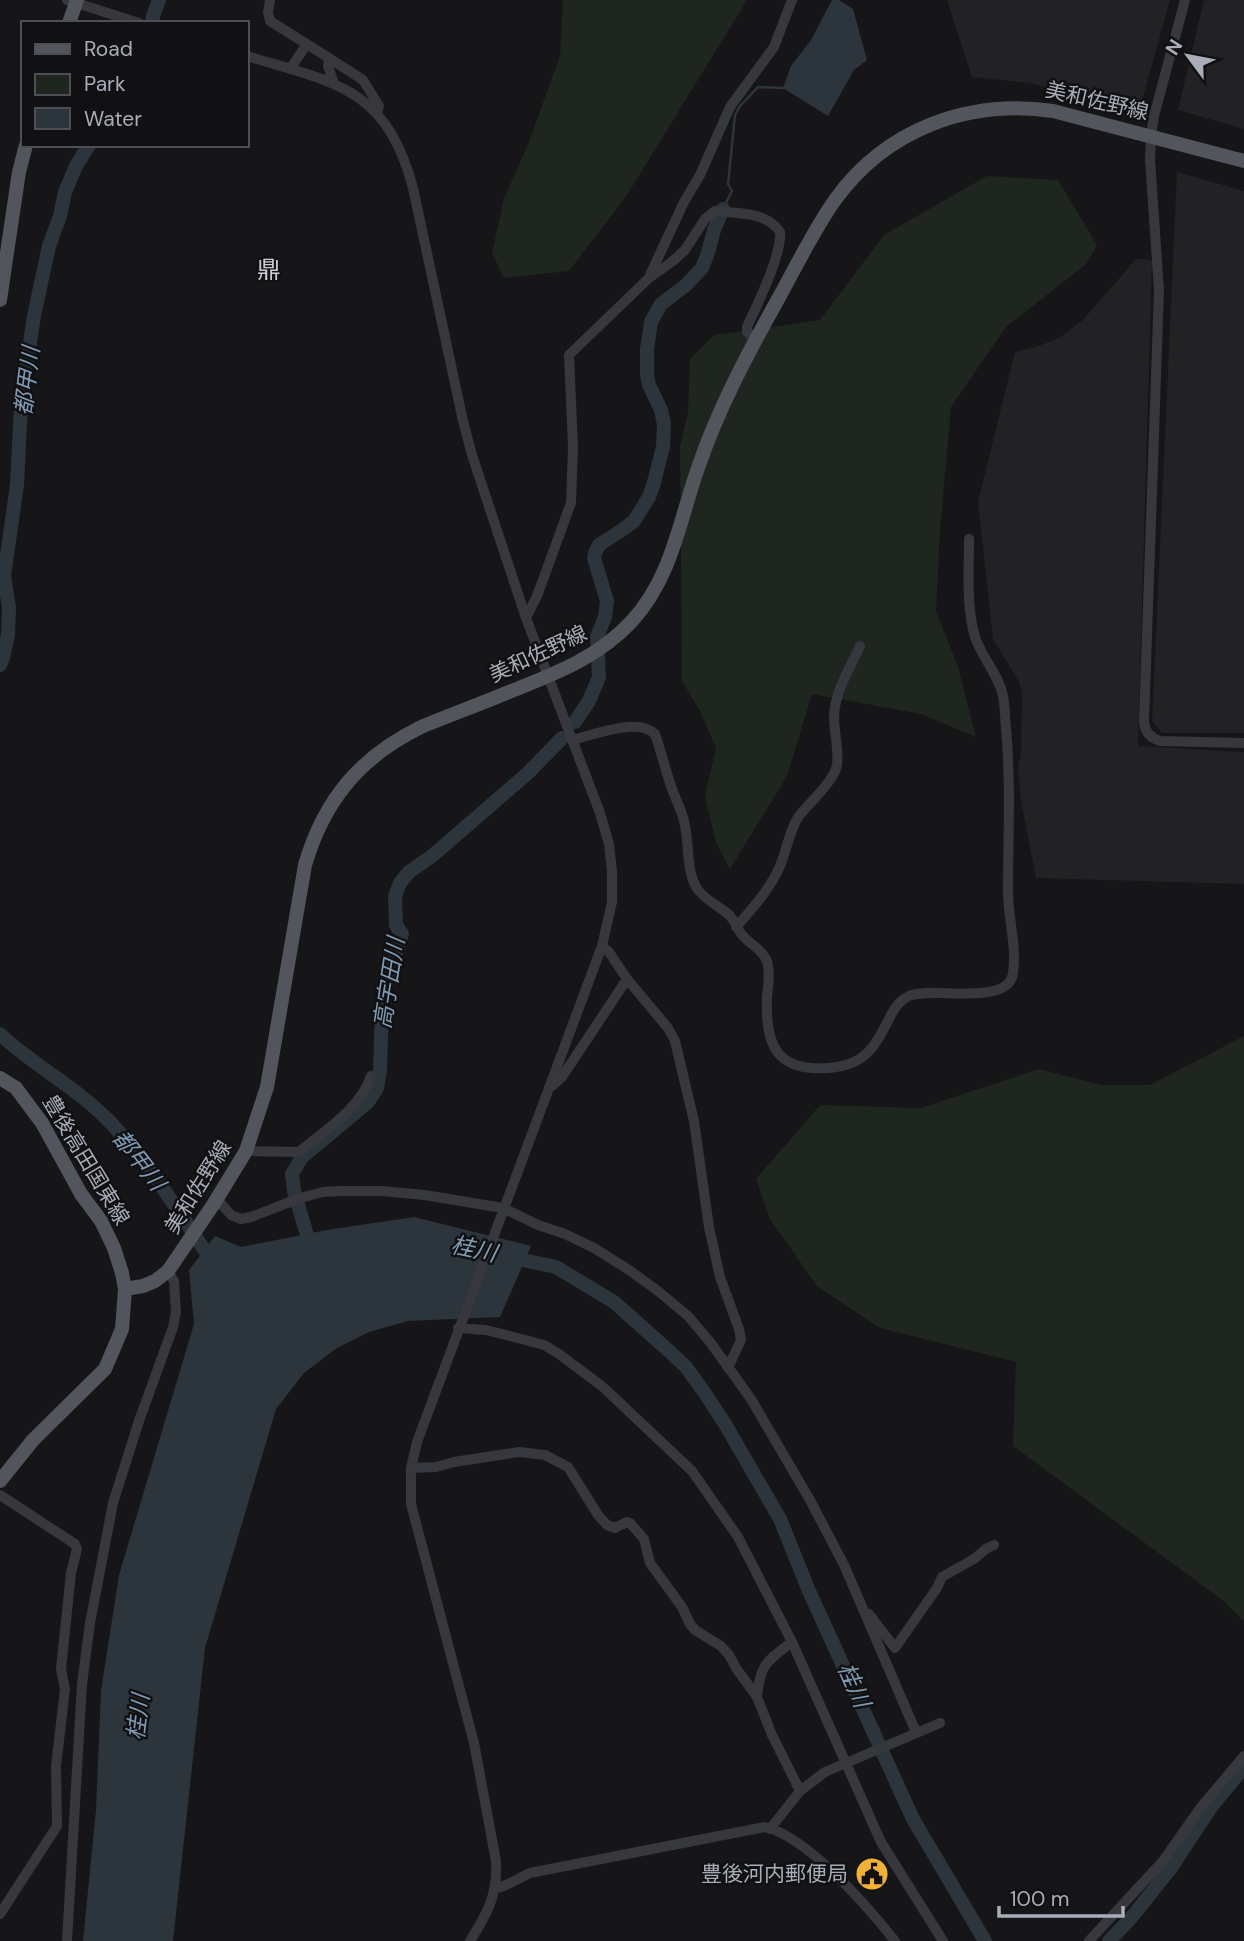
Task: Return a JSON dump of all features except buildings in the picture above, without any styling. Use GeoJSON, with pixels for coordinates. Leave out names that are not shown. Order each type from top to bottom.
{"type":"FeatureCollection","features":[{"type":"Feature","properties":{"kind":"main road"},"geometry":{"type":"LineString","coordinates":[[69,21],[73,1]]}},
{"type":"Feature","properties":{"kind":"main road","name":"美和佐野線"},"geometry":{"type":"LineString","coordinates":[[125,1289],[155,1281],[172,1266],[246,1152],[267,1087],[305,866],[316,832],[334,799],[370,759],[402,736],[548,677],[591,656],[632,621],[664,573],[711,433],[741,366],[822,220],[851,180],[888,147],[910,134],[956,116],[1004,107],[1030,107],[1053,111],[1244,161]]}},
{"type":"Feature","properties":{"kind":"main road"},"geometry":{"type":"LineString","coordinates":[[0,300],[17,184],[26,147]]}},
{"type":"Feature","properties":{"kind":"main road","name":"豊後高田国東線"},"geometry":{"type":"LineString","coordinates":[[0,1078],[16,1088],[42,1123],[81,1194],[101,1221],[114,1248],[125,1289],[121,1329],[105,1369],[33,1440],[0,1481]]}},
{"type":"Feature","properties":{"kind":"street"},"geometry":{"type":"LineString","coordinates":[[270,0],[270,21],[363,80],[379,106],[377,113]]}},
{"type":"Feature","properties":{"kind":"street"},"geometry":{"type":"LineString","coordinates":[[649,278],[730,107],[774,47],[792,0]]}},
{"type":"Feature","properties":{"kind":"street"},"geometry":{"type":"LineString","coordinates":[[1185,0],[1151,135],[1150,160],[1159,290],[1145,729],[1154,739],[1160,741],[1244,743]]}},
{"type":"Feature","properties":{"kind":"street"},"geometry":{"type":"LineString","coordinates":[[73,1],[133,21]]}},
{"type":"Feature","properties":{"kind":"street"},"geometry":{"type":"LineString","coordinates":[[290,69],[307,44]]}},
{"type":"Feature","properties":{"kind":"street"},"geometry":{"type":"LineString","coordinates":[[248,56],[334,84],[361,98],[377,113],[394,137],[409,170],[472,455],[526,618],[600,813],[611,857],[612,902],[602,946],[459,1326],[417,1442],[411,1468],[411,1504],[474,1743],[494,1848],[497,1874],[495,1888],[489,1907],[470,1941]]}},
{"type":"Feature","properties":{"kind":"street"},"geometry":{"type":"LineString","coordinates":[[329,58],[328,66],[334,84]]}},
{"type":"Feature","properties":{"kind":"street"},"geometry":{"type":"LineString","coordinates":[[526,618],[537,596],[571,503],[573,447],[569,355],[649,278],[685,250],[705,219],[721,212],[765,218],[775,225],[781,234],[768,282],[746,330],[756,340]]}},
{"type":"Feature","properties":{"kind":"street"},"geometry":{"type":"LineString","coordinates":[[572,740],[631,726],[645,727],[653,731],[685,823],[693,879],[698,889],[732,917],[744,937],[764,955],[768,963],[767,1012],[770,1037],[780,1056],[789,1063],[797,1067],[831,1068],[851,1064],[860,1059],[874,1046],[894,1010],[907,997],[927,993],[985,993],[1003,988],[1010,983],[1014,969],[1008,895],[1011,805],[1009,755],[1003,694],[980,649],[971,621],[969,540]]}},
{"type":"Feature","properties":{"kind":"street"},"geometry":{"type":"LineString","coordinates":[[736,927],[770,886],[797,819],[833,775],[837,765],[834,716],[836,703],[860,646]]}},
{"type":"Feature","properties":{"kind":"street"},"geometry":{"type":"LineString","coordinates":[[602,946],[672,1034],[679,1055],[694,1121],[714,1252],[741,1340],[728,1368]]}},
{"type":"Feature","properties":{"kind":"street"},"geometry":{"type":"LineString","coordinates":[[550,1086],[562,1077],[627,979]]}},
{"type":"Feature","properties":{"kind":"street"},"geometry":{"type":"LineString","coordinates":[[246,1152],[299,1152],[351,1107],[367,1087],[371,1076]]}},
{"type":"Feature","properties":{"kind":"street"},"geometry":{"type":"LineString","coordinates":[[215,1202],[241,1219],[296,1199],[332,1191],[381,1191],[425,1195],[502,1211],[565,1234],[629,1270],[688,1316],[751,1399],[810,1500],[844,1565],[914,1733]]}},
{"type":"Feature","properties":{"kind":"street"},"geometry":{"type":"LineString","coordinates":[[67,1941],[82,1685],[90,1623],[113,1503],[173,1327],[176,1297],[172,1266]]}},
{"type":"Feature","properties":{"kind":"street"},"geometry":{"type":"LineString","coordinates":[[459,1326],[544,1345],[559,1354],[603,1387],[692,1471],[738,1537],[792,1642],[881,1842],[943,1941]]}},
{"type":"Feature","properties":{"kind":"street"},"geometry":{"type":"LineString","coordinates":[[411,1468],[436,1467],[519,1451],[545,1455],[568,1467],[607,1525],[615,1528],[628,1522],[644,1539],[650,1563],[695,1630],[722,1646],[729,1655],[757,1697],[772,1735],[800,1791]]}},
{"type":"Feature","properties":{"kind":"street"},"geometry":{"type":"LineString","coordinates":[[0,1495],[75,1544],[77,1549],[71,1573],[61,1670],[65,1689],[56,1766],[57,1826],[0,1914]]}},
{"type":"Feature","properties":{"kind":"street"},"geometry":{"type":"LineString","coordinates":[[859,1601],[895,1648],[942,1577],[994,1545]]}},
{"type":"Feature","properties":{"kind":"street"},"geometry":{"type":"LineString","coordinates":[[757,1697],[765,1664],[792,1642]]}},
{"type":"Feature","properties":{"kind":"street"},"geometry":{"type":"LineString","coordinates":[[770,1829],[800,1791],[825,1772],[940,1723]]}},
{"type":"Feature","properties":{"kind":"street"},"geometry":{"type":"LineString","coordinates":[[1089,1941],[1163,1861],[1201,1807],[1244,1756]]}},
{"type":"Feature","properties":{"kind":"street"},"geometry":{"type":"LineString","coordinates":[[495,1888],[505,1887],[517,1878],[543,1870],[759,1828],[770,1829],[797,1844],[829,1868],[861,1900],[895,1941]]}},
{"type":"Feature","properties":{"kind":"shaded area"},"geometry":{"type":"Polygon","coordinates":[[[947,0],[1170,0],[1140,108],[1132,113],[1030,83],[972,77],[947,0]]]}},
{"type":"Feature","properties":{"kind":"shaded area"},"geometry":{"type":"Polygon","coordinates":[[[1204,0],[1244,0],[1244,129],[1178,110],[1204,0]]]}},
{"type":"Feature","properties":{"kind":"shaded area"},"geometry":{"type":"Polygon","coordinates":[[[1177,172],[1244,191],[1244,733],[1162,733],[1152,721],[1177,172]]]}},
{"type":"Feature","properties":{"kind":"shaded area"},"geometry":{"type":"Polygon","coordinates":[[[1136,259],[1152,261],[1138,746],[1244,752],[1244,884],[1036,878],[1021,801],[1018,769],[1021,752],[1022,692],[1019,682],[993,639],[978,502],[1015,352],[1059,338],[1083,320],[1136,259]]]}},
{"type":"Feature","properties":{"kind":"green space"},"geometry":{"type":"Polygon","coordinates":[[[563,0],[747,0],[627,195],[569,271],[504,278],[492,253],[504,198],[527,147],[560,56],[563,0]]]}},
{"type":"Feature","properties":{"kind":"green space"},"geometry":{"type":"Polygon","coordinates":[[[987,176],[1058,180],[1097,245],[1086,264],[1006,327],[951,407],[936,611],[958,667],[976,737],[921,714],[812,694],[787,776],[730,869],[716,843],[705,796],[716,748],[700,711],[682,681],[680,447],[688,412],[690,359],[714,335],[820,320],[884,235],[987,176]]]}},
{"type":"Feature","properties":{"kind":"green space"},"geometry":{"type":"Polygon","coordinates":[[[1244,1036],[1244,1621],[1221,1599],[1013,1446],[1016,1362],[880,1328],[817,1286],[770,1219],[756,1179],[820,1105],[921,1108],[1039,1069],[1101,1085],[1150,1085],[1244,1036]]]}},
{"type":"Feature","properties":{"kind":"water"},"geometry":{"type":"Polygon","coordinates":[[[832,0],[839,0],[853,9],[867,60],[854,70],[828,116],[783,88],[791,66],[811,40],[832,0]]]}},
{"type":"Feature","properties":{"kind":"water"},"geometry":{"type":"Polygon","coordinates":[[[414,1217],[531,1246],[500,1317],[408,1321],[369,1332],[337,1348],[304,1373],[276,1409],[205,1648],[173,1941],[83,1941],[96,1810],[101,1691],[119,1575],[194,1324],[189,1270],[215,1236],[241,1247],[414,1217]]]}},
{"type":"Feature","properties":{"kind":"waterway","name":"都甲川"},"geometry":{"type":"LineString","coordinates":[[152,21],[159,0]]}},
{"type":"Feature","properties":{"kind":"waterway","name":"高宇田川"},"geometry":{"type":"LineString","coordinates":[[724,207],[732,191],[728,184],[735,115],[758,87],[785,88]]}},
{"type":"Feature","properties":{"kind":"waterway","name":"都甲川"},"geometry":{"type":"LineString","coordinates":[[0,665],[8,635],[9,608],[4,576],[17,485],[21,404],[34,316],[49,246],[65,192],[88,147]]}},
{"type":"Feature","properties":{"kind":"waterway","name":"高宇田川"},"geometry":{"type":"LineString","coordinates":[[575,722],[589,701],[599,677],[597,637],[605,617],[607,601],[594,558],[595,553],[599,545],[634,521],[649,497],[663,447],[664,424],[661,410],[647,375],[651,322],[661,304],[686,285],[702,268],[723,209]]}},
{"type":"Feature","properties":{"kind":"waterway","name":"高宇田川"},"geometry":{"type":"LineString","coordinates":[[312,1252],[294,1191],[292,1174],[302,1157],[368,1102],[377,1088],[385,989],[402,934],[396,925],[395,896],[400,883],[409,872],[432,856],[528,773],[562,738]]}},
{"type":"Feature","properties":{"kind":"waterway","name":"都甲川"},"geometry":{"type":"LineString","coordinates":[[0,1034],[109,1121],[152,1172],[214,1264]]}},
{"type":"Feature","properties":{"kind":"waterway","name":"桂川"},"geometry":{"type":"LineString","coordinates":[[509,1257],[556,1267],[614,1302],[686,1367],[704,1392],[780,1519],[809,1591],[913,1819],[985,1941]]}},
{"type":"Feature","properties":{"kind":"waterway"},"geometry":{"type":"LineString","coordinates":[[1109,1941],[1171,1868],[1211,1807],[1244,1767]]}},
{"type":"Feature","properties":{"kind":"place","name":"豊後河内郵便局"},"geometry":{"type":"Point","coordinates":[872,1874]}},
{"type":"Feature","properties":{"kind":"district","name":"鼎"},"geometry":{"type":"Point","coordinates":[269,270]}}]}
